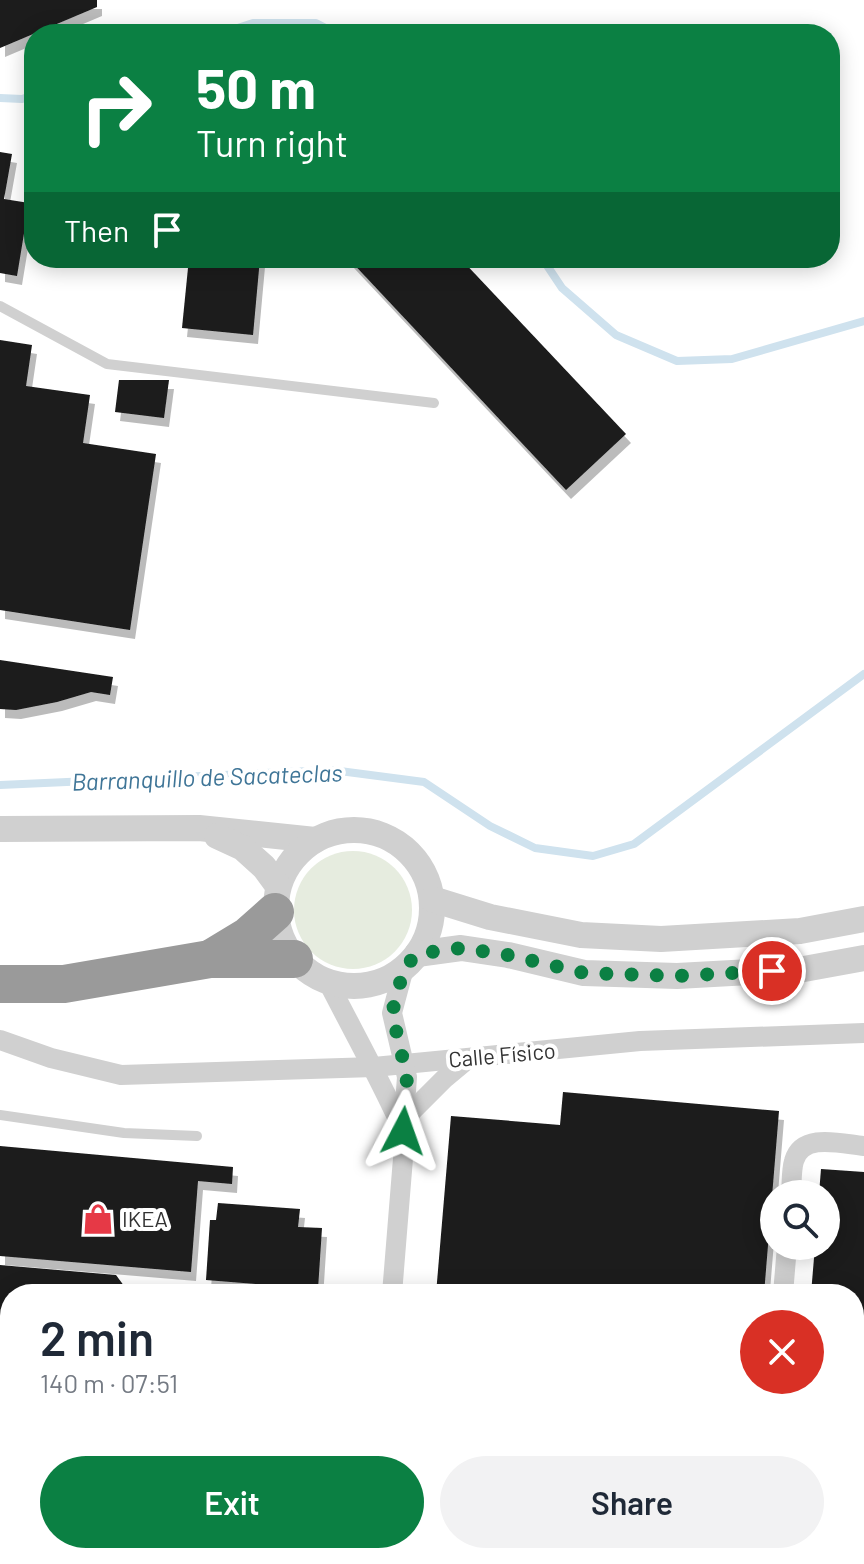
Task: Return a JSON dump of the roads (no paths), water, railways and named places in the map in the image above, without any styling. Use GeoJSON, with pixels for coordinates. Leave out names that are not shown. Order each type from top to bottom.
{"type":"FeatureCollection","features":[{"type":"Feature","properties":{"kind":"highway"},"geometry":{"type":"LineString","coordinates":[[210,959],[248,936],[277,899]]}},
{"type":"Feature","properties":{"kind":"highway"},"geometry":{"type":"LineString","coordinates":[[0,984],[64,984],[210,959],[294,959]]}},
{"type":"Feature","properties":{"kind":"street"},"geometry":{"type":"LineString","coordinates":[[0,829],[199,828],[315,840]]}},
{"type":"Feature","properties":{"kind":"street"},"geometry":{"type":"LineString","coordinates":[[199,828],[243,848],[264,867],[277,899],[281,937],[294,959],[309,973],[328,982],[348,986],[369,985],[388,979],[411,961],[461,948],[508,955],[584,973],[677,976],[804,969],[864,958]]}},
{"type":"Feature","properties":{"kind":"street"},"geometry":{"type":"LineString","coordinates":[[277,899],[286,868],[299,852],[315,840],[339,831],[365,831],[389,839],[410,854],[424,875],[432,899],[427,937],[411,961],[392,1013],[407,1077],[393,1284]]}},
{"type":"Feature","properties":{"kind":"street"},"geometry":{"type":"LineString","coordinates":[[432,899],[490,917],[581,935],[648,938],[800,931],[864,919]]}},
{"type":"Feature","properties":{"kind":"street"},"geometry":{"type":"LineString","coordinates":[[328,982],[404,1125]]}},
{"type":"Feature","properties":{"kind":"street","name":"Calle Físico"},"geometry":{"type":"LineString","coordinates":[[0,1040],[51,1058],[121,1075],[374,1067],[640,1041],[864,1033]]}},
{"type":"Feature","properties":{"kind":"street"},"geometry":{"type":"LineString","coordinates":[[404,1125],[445,1078],[469,1058]]}},
{"type":"Feature","properties":{"kind":"street"},"geometry":{"type":"LineString","coordinates":[[792,1180],[793,1162],[799,1150],[815,1141],[864,1146]]}},
{"type":"Feature","properties":{"kind":"street"},"geometry":{"type":"LineString","coordinates":[[784,1284],[786,1260]]}},
{"type":"Feature","properties":{"kind":"lane"},"geometry":{"type":"LineString","coordinates":[[0,306],[107,364],[434,403]]}},
{"type":"Feature","properties":{"kind":"lane"},"geometry":{"type":"LineString","coordinates":[[0,1115],[124,1133],[197,1136]]}},
{"type":"Feature","properties":{"kind":"waterway"},"geometry":{"type":"LineString","coordinates":[[250,24],[318,24]]}},
{"type":"Feature","properties":{"kind":"waterway"},"geometry":{"type":"LineString","coordinates":[[0,98],[24,98]]}},
{"type":"Feature","properties":{"kind":"waterway"},"geometry":{"type":"LineString","coordinates":[[549,268],[562,288],[616,335],[677,361],[732,359],[864,321]]}},
{"type":"Feature","properties":{"kind":"waterway","name":"Barranquillo de Sacateclas"},"geometry":{"type":"LineString","coordinates":[[0,785],[332,770],[424,782],[490,826],[535,848],[593,856],[634,844],[864,674]]}},
{"type":"Feature","properties":{"kind":"place","name":"IKEA"},"geometry":{"type":"Point","coordinates":[98,1219]}}]}
